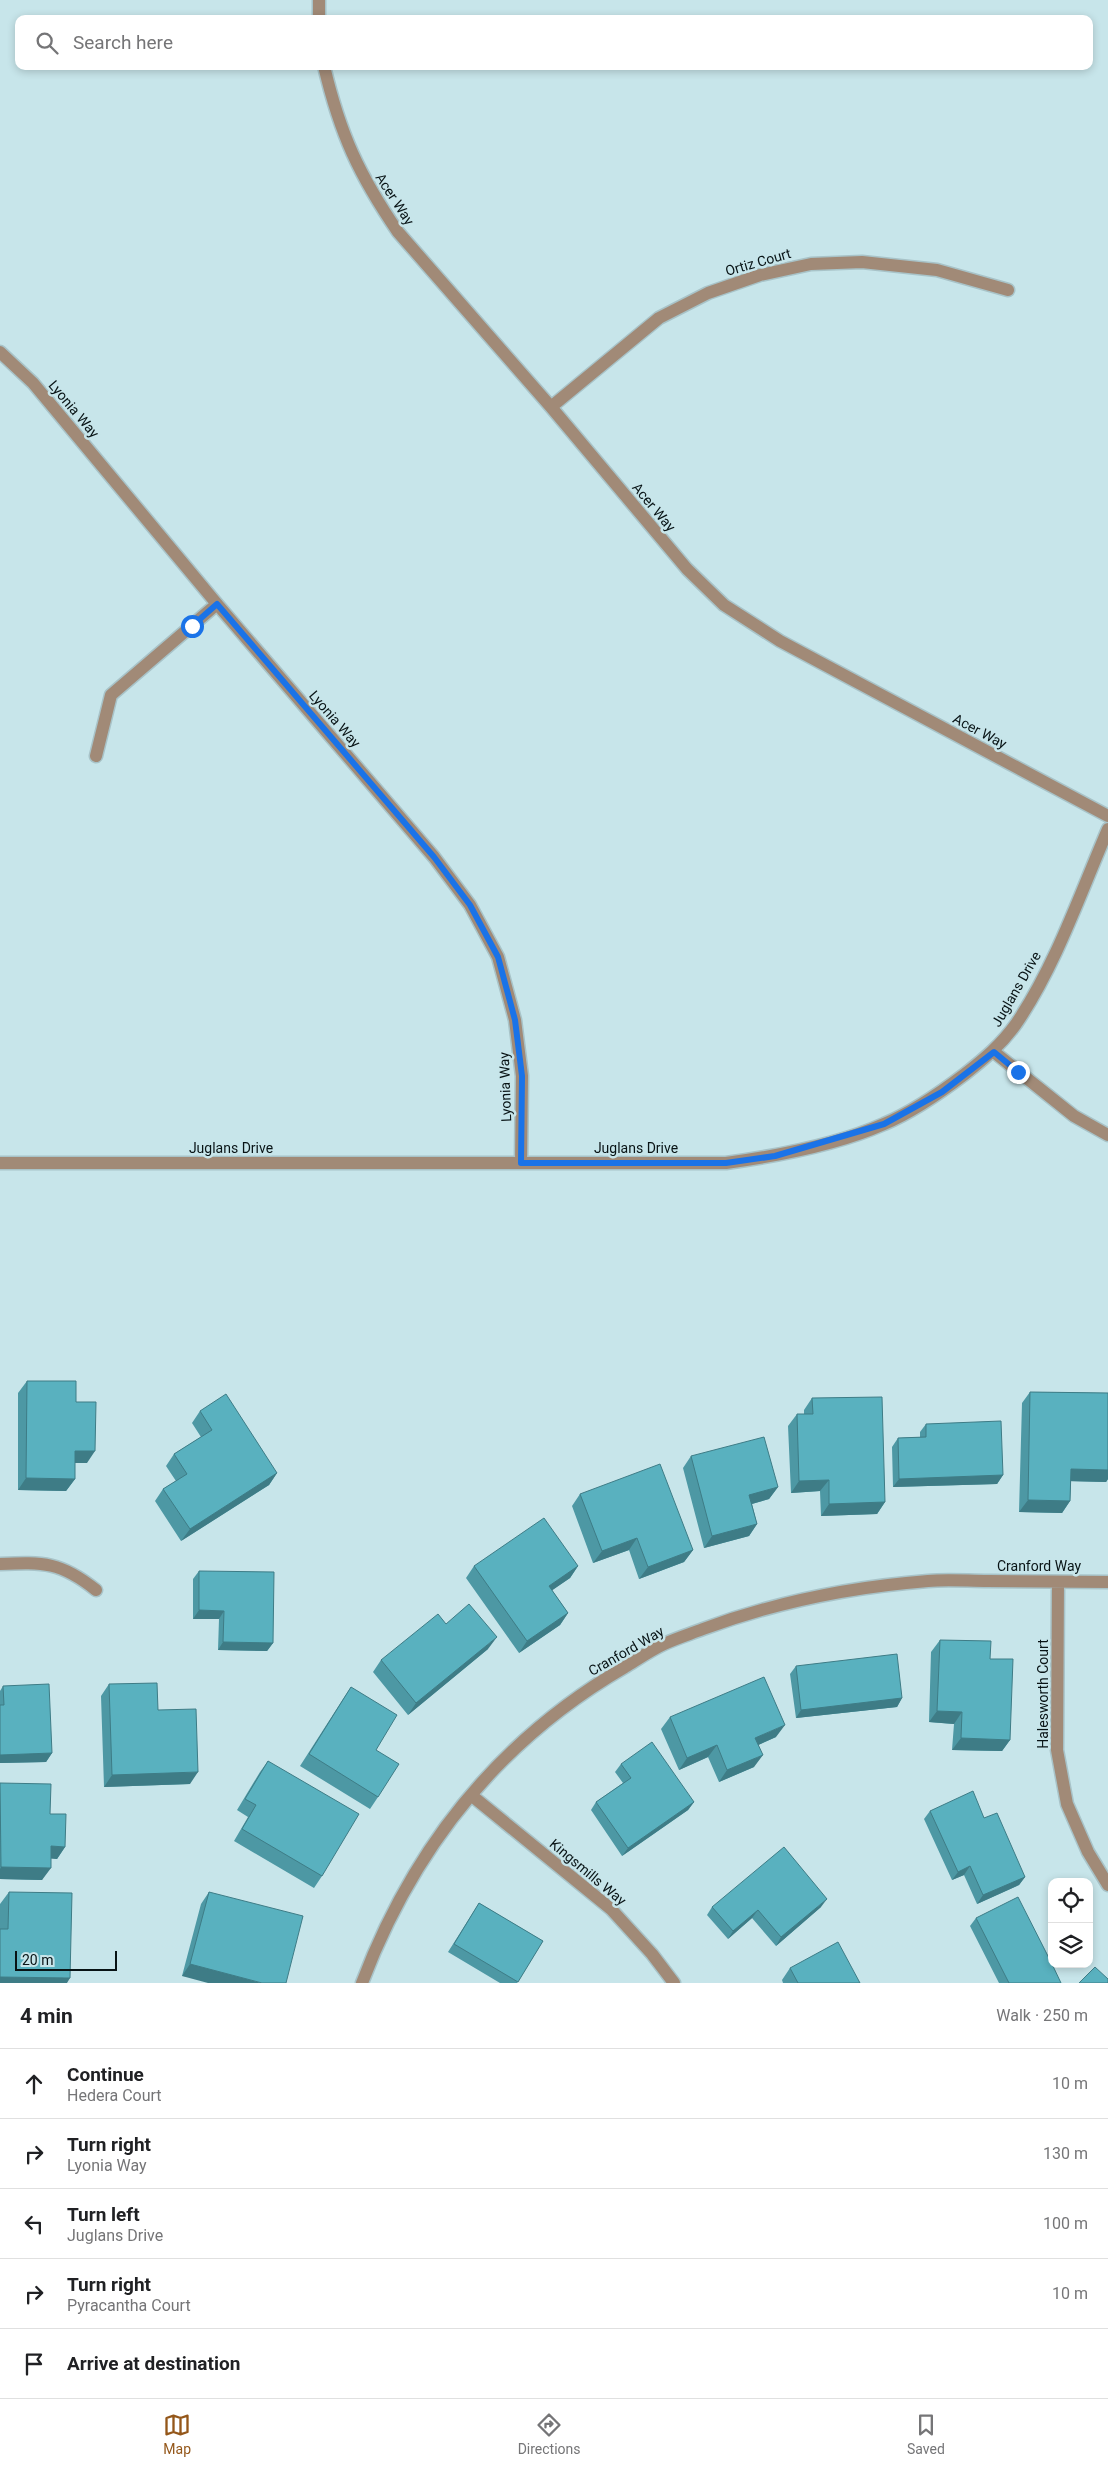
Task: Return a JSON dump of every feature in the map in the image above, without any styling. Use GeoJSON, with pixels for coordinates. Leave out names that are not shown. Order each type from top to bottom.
{"type":"FeatureCollection","features":[{"type":"Feature","properties":{"kind":"street"},"geometry":{"type":"LineString","coordinates":[[319,0],[320,15]]}},
{"type":"Feature","properties":{"kind":"street","name":"Acer Way"},"geometry":{"type":"LineString","coordinates":[[325,70],[335,111],[355,163],[376,201],[398,232],[551,407],[688,569],[724,605],[780,640],[1108,816]]}},
{"type":"Feature","properties":{"kind":"street","name":"Ortiz Court"},"geometry":{"type":"LineString","coordinates":[[551,407],[659,318],[708,293],[760,275],[811,264],[862,262],[937,270],[1008,290]]}},
{"type":"Feature","properties":{"kind":"street","name":"Lyonia Way"},"geometry":{"type":"LineString","coordinates":[[0,352],[33,383],[217,604],[434,857],[470,905],[498,957],[515,1020],[522,1076],[521,1163]]}},
{"type":"Feature","properties":{"kind":"street"},"geometry":{"type":"LineString","coordinates":[[96,756],[111,695],[217,604]]}},
{"type":"Feature","properties":{"kind":"street","name":"Juglans Drive"},"geometry":{"type":"LineString","coordinates":[[0,1163],[726,1163],[775,1156],[884,1124],[942,1092],[994,1052],[1016,1024],[1041,980],[1108,829]]}},
{"type":"Feature","properties":{"kind":"street"},"geometry":{"type":"LineString","coordinates":[[994,1052],[1074,1116],[1108,1135]]}},
{"type":"Feature","properties":{"kind":"street"},"geometry":{"type":"LineString","coordinates":[[0,1564],[34,1562],[55,1565],[77,1575],[96,1590]]}},
{"type":"Feature","properties":{"kind":"street","name":"Cranford Way"},"geometry":{"type":"LineString","coordinates":[[362,1983],[375,1949],[402,1893],[434,1842],[471,1795],[509,1754],[562,1707],[605,1678],[664,1644],[733,1618],[792,1602],[877,1586],[930,1581],[1108,1582]]}},
{"type":"Feature","properties":{"kind":"street","name":"Halesworth Court"},"geometry":{"type":"LineString","coordinates":[[1058,1582],[1057,1750],[1067,1804],[1088,1852],[1108,1884]]}},
{"type":"Feature","properties":{"kind":"street","name":"Kingsmills Way"},"geometry":{"type":"LineString","coordinates":[[471,1795],[611,1909],[652,1954],[674,1983]]}},
{"type":"Feature","properties":{"kind":"building"},"geometry":{"type":"Polygon","coordinates":[[[27,1381],[76,1381],[76,1402],[96,1402],[95,1451],[75,1451],[75,1479],[26,1478],[27,1381]]]}},
{"type":"Feature","properties":{"kind":"building"},"geometry":{"type":"Polygon","coordinates":[[[1030,1392],[1108,1393],[1108,1470],[1071,1469],[1070,1501],[1028,1500],[1030,1392]]]}},
{"type":"Feature","properties":{"kind":"building"},"geometry":{"type":"Polygon","coordinates":[[[226,1394],[277,1473],[190,1529],[163,1489],[187,1474],[174,1454],[212,1430],[200,1411],[226,1394]]]}},
{"type":"Feature","properties":{"kind":"building"},"geometry":{"type":"Polygon","coordinates":[[[882,1397],[885,1502],[829,1504],[829,1480],[799,1481],[797,1414],[813,1414],[812,1398],[882,1397]]]}},
{"type":"Feature","properties":{"kind":"building"},"geometry":{"type":"Polygon","coordinates":[[[1001,1421],[1003,1475],[899,1479],[898,1438],[926,1437],[926,1424],[1001,1421]]]}},
{"type":"Feature","properties":{"kind":"building"},"geometry":{"type":"Polygon","coordinates":[[[764,1437],[778,1487],[749,1495],[757,1524],[712,1536],[691,1456],[764,1437]]]}},
{"type":"Feature","properties":{"kind":"building"},"geometry":{"type":"Polygon","coordinates":[[[660,1464],[693,1550],[648,1567],[637,1538],[602,1551],[580,1494],[660,1464]]]}},
{"type":"Feature","properties":{"kind":"building"},"geometry":{"type":"Polygon","coordinates":[[[544,1518],[578,1566],[549,1586],[568,1613],[527,1641],[474,1566],[544,1518]]]}},
{"type":"Feature","properties":{"kind":"building"},"geometry":{"type":"Polygon","coordinates":[[[199,1571],[274,1572],[273,1643],[223,1642],[224,1611],[199,1610],[199,1571]]]}},
{"type":"Feature","properties":{"kind":"building"},"geometry":{"type":"Polygon","coordinates":[[[469,1604],[497,1637],[416,1703],[381,1660],[438,1614],[446,1624],[469,1604]]]}},
{"type":"Feature","properties":{"kind":"building"},"geometry":{"type":"Polygon","coordinates":[[[940,1640],[991,1641],[990,1659],[1013,1659],[1010,1740],[961,1738],[962,1712],[937,1711],[940,1640]]]}},
{"type":"Feature","properties":{"kind":"building"},"geometry":{"type":"Polygon","coordinates":[[[897,1654],[902,1698],[801,1710],[796,1666],[897,1654]]]}},
{"type":"Feature","properties":{"kind":"building"},"geometry":{"type":"Polygon","coordinates":[[[764,1677],[785,1725],[755,1738],[763,1755],[727,1770],[717,1745],[687,1758],[670,1717],[764,1677]]]}},
{"type":"Feature","properties":{"kind":"building"},"geometry":{"type":"Polygon","coordinates":[[[157,1683],[158,1710],[196,1709],[198,1772],[112,1775],[109,1684],[157,1683]]]}},
{"type":"Feature","properties":{"kind":"building"},"geometry":{"type":"Polygon","coordinates":[[[49,1684],[52,1753],[0,1755],[0,1705],[4,1705],[3,1686],[49,1684]]]}},
{"type":"Feature","properties":{"kind":"building"},"geometry":{"type":"Polygon","coordinates":[[[351,1687],[397,1715],[376,1750],[399,1764],[378,1797],[309,1754],[351,1687]]]}},
{"type":"Feature","properties":{"kind":"building"},"geometry":{"type":"Polygon","coordinates":[[[652,1742],[694,1802],[628,1848],[596,1802],[631,1778],[621,1764],[652,1742]]]}},
{"type":"Feature","properties":{"kind":"building"},"geometry":{"type":"Polygon","coordinates":[[[268,1761],[359,1814],[322,1876],[242,1829],[256,1805],[245,1799],[268,1761]]]}},
{"type":"Feature","properties":{"kind":"building"},"geometry":{"type":"Polygon","coordinates":[[[0,1783],[51,1784],[50,1814],[66,1814],[65,1847],[51,1846],[51,1868],[1,1867],[0,1783]]]}},
{"type":"Feature","properties":{"kind":"building"},"geometry":{"type":"Polygon","coordinates":[[[973,1791],[984,1818],[997,1813],[1025,1877],[983,1895],[970,1866],[958,1872],[930,1811],[973,1791]]]}},
{"type":"Feature","properties":{"kind":"building"},"geometry":{"type":"Polygon","coordinates":[[[784,1847],[827,1899],[781,1937],[758,1910],[733,1931],[712,1907],[784,1847]]]}},
{"type":"Feature","properties":{"kind":"building"},"geometry":{"type":"Polygon","coordinates":[[[9,1892],[72,1893],[70,1978],[0,1977],[0,1929],[8,1929],[9,1892]]]}},
{"type":"Feature","properties":{"kind":"building"},"geometry":{"type":"Polygon","coordinates":[[[209,1892],[303,1916],[286,1983],[262,1983],[190,1964],[209,1892]]]}},
{"type":"Feature","properties":{"kind":"building"},"geometry":{"type":"Polygon","coordinates":[[[1018,1897],[1048,1956],[1048,1968],[1054,1968],[1061,1983],[1009,1983],[976,1918],[1018,1897]]]}},
{"type":"Feature","properties":{"kind":"building"},"geometry":{"type":"Polygon","coordinates":[[[479,1903],[543,1941],[518,1982],[454,1944],[479,1903]]]}},
{"type":"Feature","properties":{"kind":"building"},"geometry":{"type":"Polygon","coordinates":[[[838,1942],[860,1983],[798,1983],[790,1968],[838,1942]]]}},
{"type":"Feature","properties":{"kind":"building"},"geometry":{"type":"Polygon","coordinates":[[[1095,1967],[1108,1979],[1108,1983],[1079,1983],[1095,1967]]]}},
{"type":"Feature","properties":{"kind":"route"},"geometry":{"type":"LineString","coordinates":[[192,626],[217,604],[434,857],[470,905],[498,957],[515,1020],[522,1076],[521,1163],[726,1163],[775,1156],[823,1144],[884,1124],[942,1092],[994,1052],[1018,1072]]}}]}
